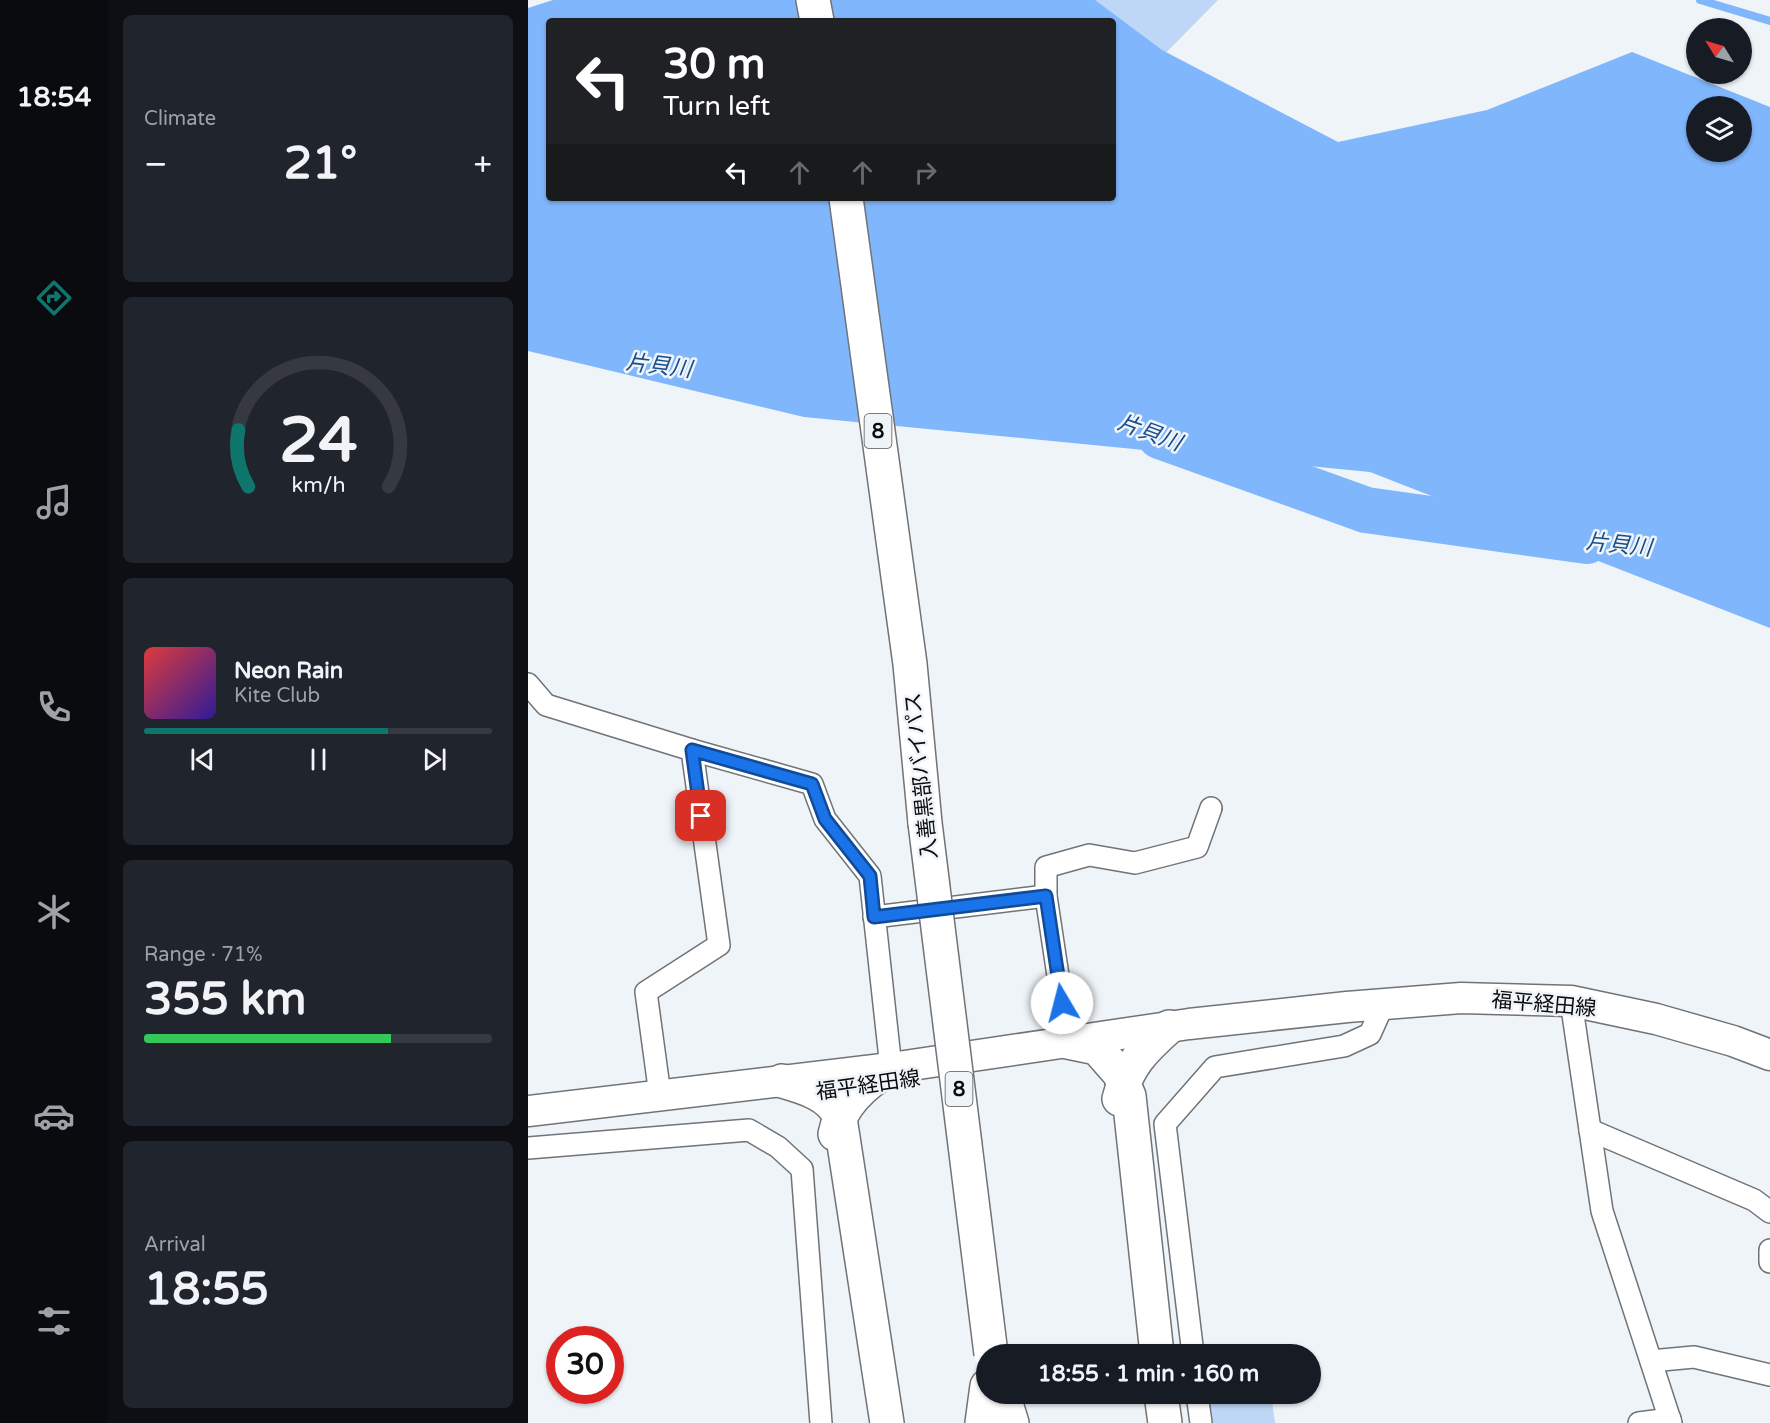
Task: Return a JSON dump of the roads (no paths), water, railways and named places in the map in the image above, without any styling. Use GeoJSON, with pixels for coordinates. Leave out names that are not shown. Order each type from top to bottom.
{"type":"FeatureCollection","features":[{"type":"Feature","properties":{"kind":"highway"},"geometry":{"type":"LineString","coordinates":[[813,0],[816,18]]}},
{"type":"Feature","properties":{"kind":"highway","name":"入善黒部バイパス"},"geometry":{"type":"LineString","coordinates":[[846,201],[910,664],[926,823],[990,1344]]}},
{"type":"Feature","properties":{"kind":"highway"},"geometry":{"type":"LineString","coordinates":[[1144,1344],[1124,1094],[1126,1075],[1163,1040]]}},
{"type":"Feature","properties":{"kind":"highway"},"geometry":{"type":"LineString","coordinates":[[1067,1050],[1096,1048],[1119,1073],[1124,1094],[1156,1344]]}},
{"type":"Feature","properties":{"kind":"highway"},"geometry":{"type":"LineString","coordinates":[[1067,1050],[1124,1094]]}},
{"type":"Feature","properties":{"kind":"highway"},"geometry":{"type":"LineString","coordinates":[[839,1139],[853,1126],[880,1081]]}},
{"type":"Feature","properties":{"kind":"highway"},"geometry":{"type":"LineString","coordinates":[[794,1089],[832,1104],[887,1423]]}},
{"type":"Feature","properties":{"kind":"highway"},"geometry":{"type":"LineString","coordinates":[[839,1139],[874,1423]]}},
{"type":"Feature","properties":{"kind":"highway"},"geometry":{"type":"LineString","coordinates":[[982,1423],[985,1404]]}},
{"type":"Feature","properties":{"kind":"highway"},"geometry":{"type":"LineString","coordinates":[[997,1404],[1000,1423]]}},
{"type":"Feature","properties":{"kind":"highway"},"geometry":{"type":"LineString","coordinates":[[1006,1404],[1012,1423]]}},
{"type":"Feature","properties":{"kind":"highway"},"geometry":{"type":"LineString","coordinates":[[1150,1404],[1152,1423]]}},
{"type":"Feature","properties":{"kind":"highway"},"geometry":{"type":"LineString","coordinates":[[1162,1404],[1165,1423]]}},
{"type":"Feature","properties":{"kind":"main road","name":"福平経田線"},"geometry":{"type":"LineString","coordinates":[[1103,1054],[1163,1040],[1347,1007],[1461,998],[1571,1001],[1656,1019],[1733,1041],[1770,1055]]}},
{"type":"Feature","properties":{"kind":"main road","name":"福平経田線"},"geometry":{"type":"LineString","coordinates":[[528,1119],[597,1115],[794,1089],[880,1081],[1067,1050],[1163,1040]]}},
{"type":"Feature","properties":{"kind":"main road","name":"福平経田線"},"geometry":{"type":"LineString","coordinates":[[528,1111],[660,1095],[794,1089]]}},
{"type":"Feature","properties":{"kind":"street"},"geometry":{"type":"LineString","coordinates":[[528,684],[546,705],[812,784],[825,819],[870,876],[874,917],[880,1081]]}},
{"type":"Feature","properties":{"kind":"street"},"geometry":{"type":"LineString","coordinates":[[660,1095],[646,992],[719,945],[692,750]]}},
{"type":"Feature","properties":{"kind":"street"},"geometry":{"type":"LineString","coordinates":[[1067,1050],[1046,896],[1046,867],[1089,855],[1134,863],[1197,847],[1211,808]]}},
{"type":"Feature","properties":{"kind":"street"},"geometry":{"type":"LineString","coordinates":[[874,917],[1046,896]]}},
{"type":"Feature","properties":{"kind":"street"},"geometry":{"type":"LineString","coordinates":[[1571,1001],[1602,1211],[1671,1421],[1639,1423]]}},
{"type":"Feature","properties":{"kind":"street"},"geometry":{"type":"LineString","coordinates":[[1192,1344],[1166,1124],[1215,1067],[1344,1046],[1370,1034],[1383,1005]]}},
{"type":"Feature","properties":{"kind":"street"},"geometry":{"type":"LineString","coordinates":[[528,1148],[749,1130],[778,1147],[802,1169],[820,1423]]}},
{"type":"Feature","properties":{"kind":"street"},"geometry":{"type":"LineString","coordinates":[[1590,1130],[1754,1200],[1770,1212]]}},
{"type":"Feature","properties":{"kind":"street"},"geometry":{"type":"LineString","coordinates":[[1770,1250],[1770,1262]]}},
{"type":"Feature","properties":{"kind":"street"},"geometry":{"type":"LineString","coordinates":[[1651,1360],[1694,1357],[1770,1375]]}},
{"type":"Feature","properties":{"kind":"street"},"geometry":{"type":"LineString","coordinates":[[1198,1404],[1201,1423]]}},
{"type":"Feature","properties":{"kind":"water"},"geometry":{"type":"Polygon","coordinates":[[[553,0],[1095,0],[1162,50],[1338,142],[1487,110],[1632,52],[1686,74],[1686,84],[1712,84],[1742,96],[1686,96],[1686,162],[1752,162],[1752,100],[1770,107],[1770,628],[1370,472],[804,417],[528,351],[528,8],[553,0]]]}},
{"type":"Feature","properties":{"kind":"waterway"},"geometry":{"type":"LineString","coordinates":[[1700,0],[1770,21]]}},
{"type":"Feature","properties":{"kind":"waterway","name":"片貝川"},"geometry":{"type":"LineString","coordinates":[[1160,436],[1366,510],[1587,541]]}}]}
